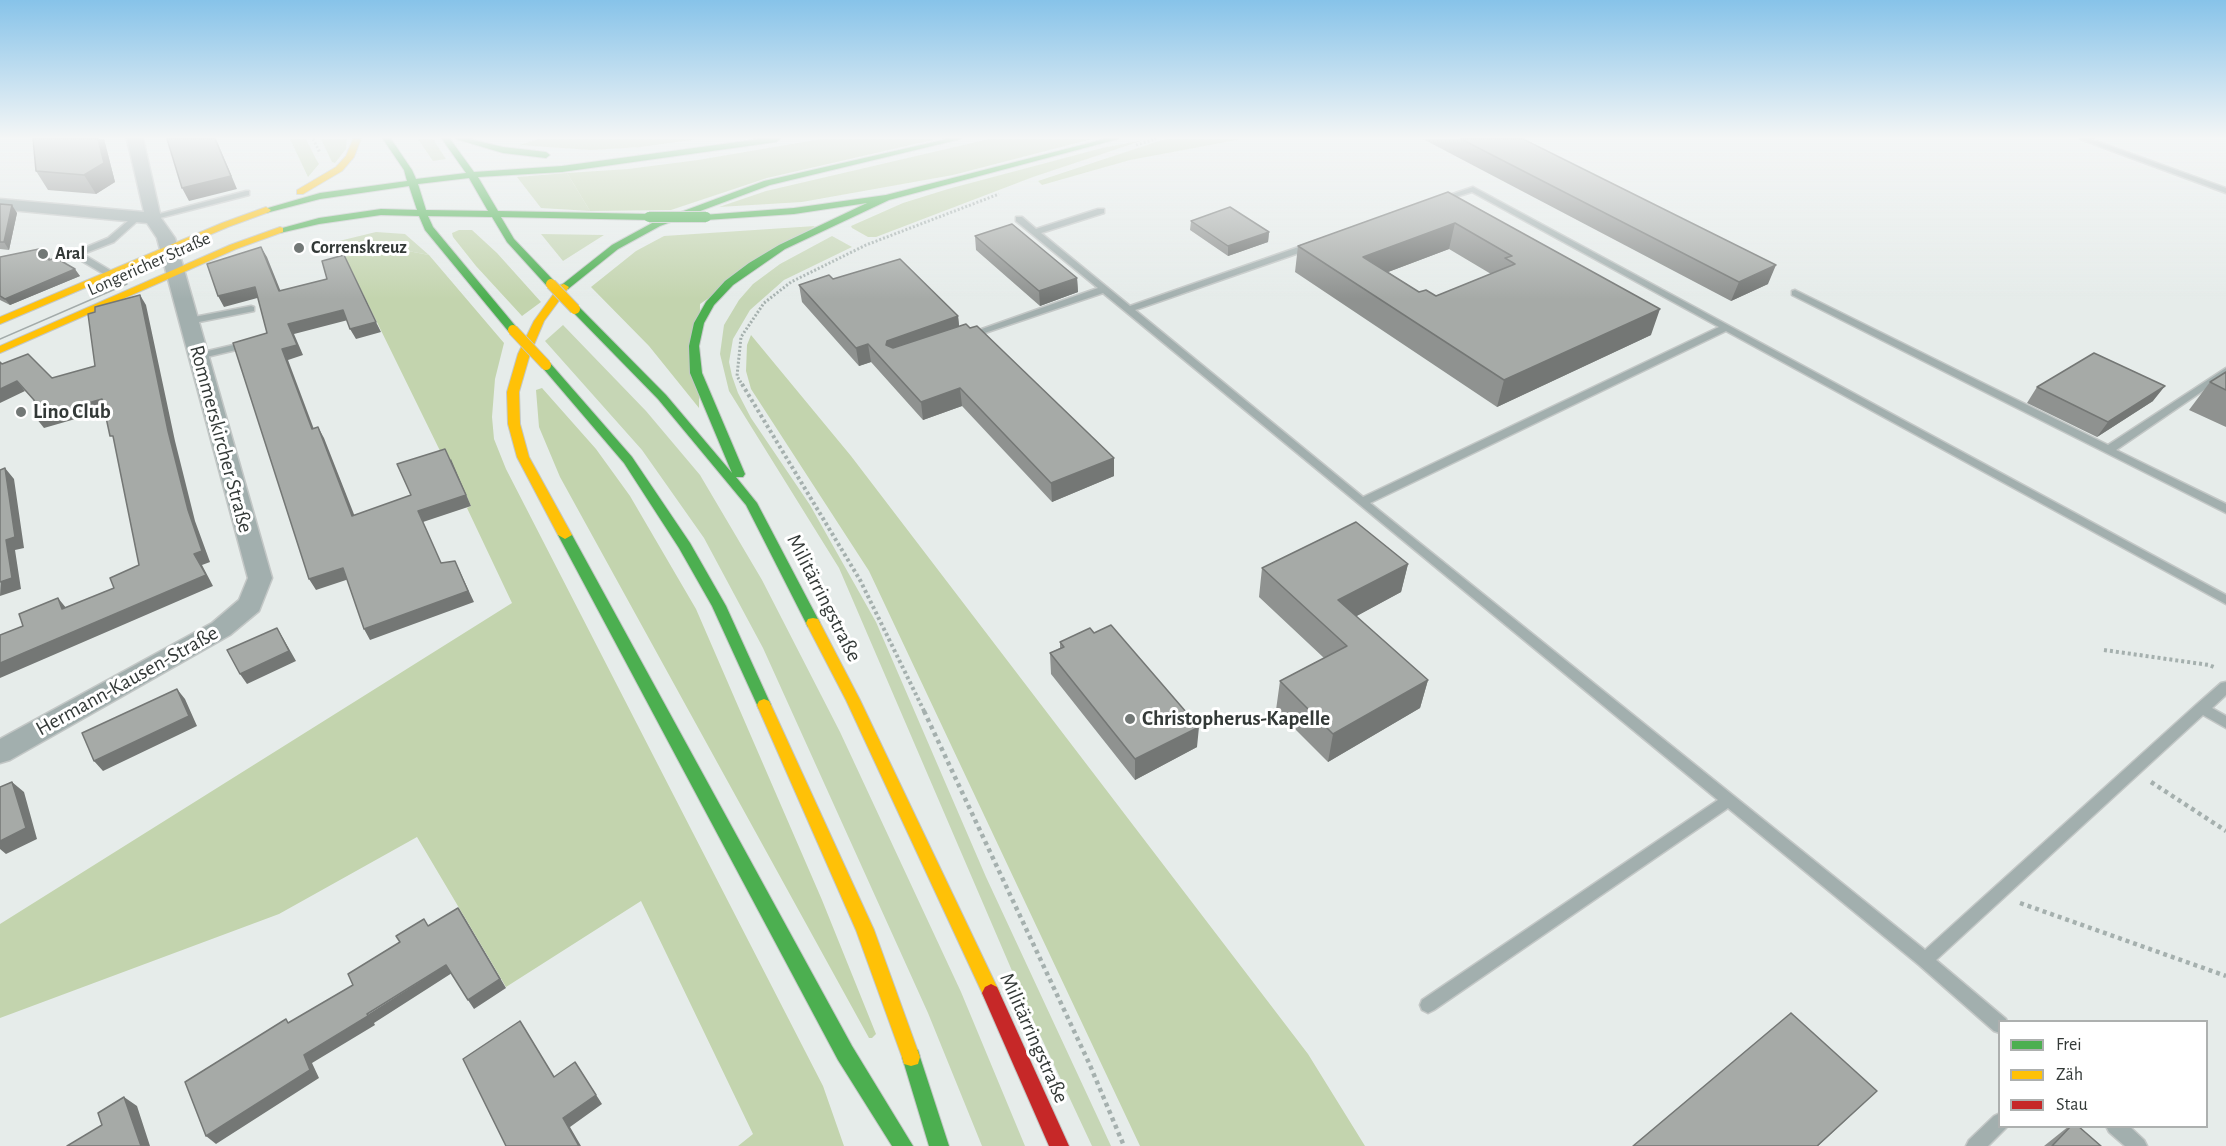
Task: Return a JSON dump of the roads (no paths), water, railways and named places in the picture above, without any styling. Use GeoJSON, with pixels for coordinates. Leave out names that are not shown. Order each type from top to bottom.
{"type":"FeatureCollection","features":[{"type":"Feature","properties":{"kind":"main road"},"geometry":{"type":"LineString","coordinates":[[267,210],[298,192]]}},
{"type":"Feature","properties":{"kind":"main road","name":"Longericher Straße"},"geometry":{"type":"LineString","coordinates":[[0,321],[267,210],[342,192]]}},
{"type":"Feature","properties":{"kind":"main road","name":"Longericher Straße"},"geometry":{"type":"LineString","coordinates":[[0,350],[233,247],[269,234],[320,222],[381,212],[430,192]]}},
{"type":"Feature","properties":{"kind":"main road"},"geometry":{"type":"LineString","coordinates":[[431,192],[428,228],[439,244],[628,460],[685,546],[719,606],[865,930],[899,1020],[939,1146]]}},
{"type":"Feature","properties":{"kind":"main road"},"geometry":{"type":"LineString","coordinates":[[432,192],[502,227]]}},
{"type":"Feature","properties":{"kind":"main road","name":"Longericher Straße"},"geometry":{"type":"LineString","coordinates":[[432,192],[478,214],[492,210],[529,214],[649,217],[705,217],[794,211],[886,198]]}},
{"type":"Feature","properties":{"kind":"main road"},"geometry":{"type":"LineString","coordinates":[[433,192],[492,210]]}},
{"type":"Feature","properties":{"kind":"main road","name":"Militärringstraße"},"geometry":{"type":"LineString","coordinates":[[482,192],[502,227],[551,284],[662,397],[751,503],[853,700],[1021,1057],[1059,1146]]}},
{"type":"Feature","properties":{"kind":"main road"},"geometry":{"type":"LineString","coordinates":[[742,192],[657,224],[615,247],[565,286],[539,321],[524,354],[513,392],[514,424],[523,457],[845,1053],[903,1146]]}},
{"type":"Feature","properties":{"kind":"main road"},"geometry":{"type":"LineString","coordinates":[[751,503],[696,373],[694,346],[699,323],[716,297],[729,283],[753,265],[792,243],[886,198],[907,192]]}},
{"type":"Feature","properties":{"kind":"street"},"geometry":{"type":"LineString","coordinates":[[77,213],[124,203],[141,192]]}},
{"type":"Feature","properties":{"kind":"street"},"geometry":{"type":"LineString","coordinates":[[0,204],[148,218],[148,192]]}},
{"type":"Feature","properties":{"kind":"street","name":"Rommerskircher Straße"},"geometry":{"type":"LineString","coordinates":[[148,218],[165,238],[169,249],[260,578],[250,605]]}},
{"type":"Feature","properties":{"kind":"street","name":"Hermann-Kausen-Straße"},"geometry":{"type":"LineString","coordinates":[[0,752],[221,629],[250,605]]}},
{"type":"Feature","properties":{"kind":"lane"},"geometry":{"type":"LineString","coordinates":[[1428,204],[1463,192]]}},
{"type":"Feature","properties":{"kind":"lane"},"geometry":{"type":"LineString","coordinates":[[1479,192],[2226,600]]}},
{"type":"Feature","properties":{"kind":"lane"},"geometry":{"type":"LineString","coordinates":[[55,262],[111,240],[148,218],[246,193]]}},
{"type":"Feature","properties":{"kind":"lane"},"geometry":{"type":"LineString","coordinates":[[1035,232],[1101,211]]}},
{"type":"Feature","properties":{"kind":"lane"},"geometry":{"type":"LineString","coordinates":[[1019,219],[1362,502],[1925,960],[1998,1023]]}},
{"type":"Feature","properties":{"kind":"lane"},"geometry":{"type":"LineString","coordinates":[[1130,309],[1329,239]]}},
{"type":"Feature","properties":{"kind":"lane"},"geometry":{"type":"LineString","coordinates":[[76,254],[110,274]]}},
{"type":"Feature","properties":{"kind":"lane"},"geometry":{"type":"LineString","coordinates":[[962,338],[1105,289]]}},
{"type":"Feature","properties":{"kind":"lane"},"geometry":{"type":"LineString","coordinates":[[1795,293],[2226,509]]}},
{"type":"Feature","properties":{"kind":"lane"},"geometry":{"type":"LineString","coordinates":[[189,321],[251,309]]}},
{"type":"Feature","properties":{"kind":"lane"},"geometry":{"type":"LineString","coordinates":[[1362,502],[1727,327]]}},
{"type":"Feature","properties":{"kind":"lane"},"geometry":{"type":"LineString","coordinates":[[198,356],[261,341]]}},
{"type":"Feature","properties":{"kind":"lane"},"geometry":{"type":"LineString","coordinates":[[2108,450],[2226,371]]}},
{"type":"Feature","properties":{"kind":"lane"},"geometry":{"type":"LineString","coordinates":[[1925,960],[2226,687]]}},
{"type":"Feature","properties":{"kind":"lane"},"geometry":{"type":"LineString","coordinates":[[2202,708],[2226,723]]}},
{"type":"Feature","properties":{"kind":"lane"},"geometry":{"type":"LineString","coordinates":[[1428,1005],[1728,801]]}},
{"type":"Feature","properties":{"kind":"lane"},"geometry":{"type":"LineString","coordinates":[[1975,1146],[1998,1124]]}},
{"type":"Feature","properties":{"kind":"lane"},"geometry":{"type":"LineString","coordinates":[[2117,1128],[2138,1146]]}},
{"type":"Feature","properties":{"kind":"tram line"},"geometry":{"type":"LineString","coordinates":[[0,339],[127,284]]}},
{"type":"Feature","properties":{"kind":"place","name":"Correnskreuz"},"geometry":{"type":"Point","coordinates":[299,248]}},
{"type":"Feature","properties":{"kind":"place","name":"Aral"},"geometry":{"type":"Point","coordinates":[43,254]}},
{"type":"Feature","properties":{"kind":"place","name":"Lino Club"},"geometry":{"type":"Point","coordinates":[21,412]}},
{"type":"Feature","properties":{"kind":"place","name":"Christopherus-Kapelle"},"geometry":{"type":"Point","coordinates":[1130,719]}}]}
